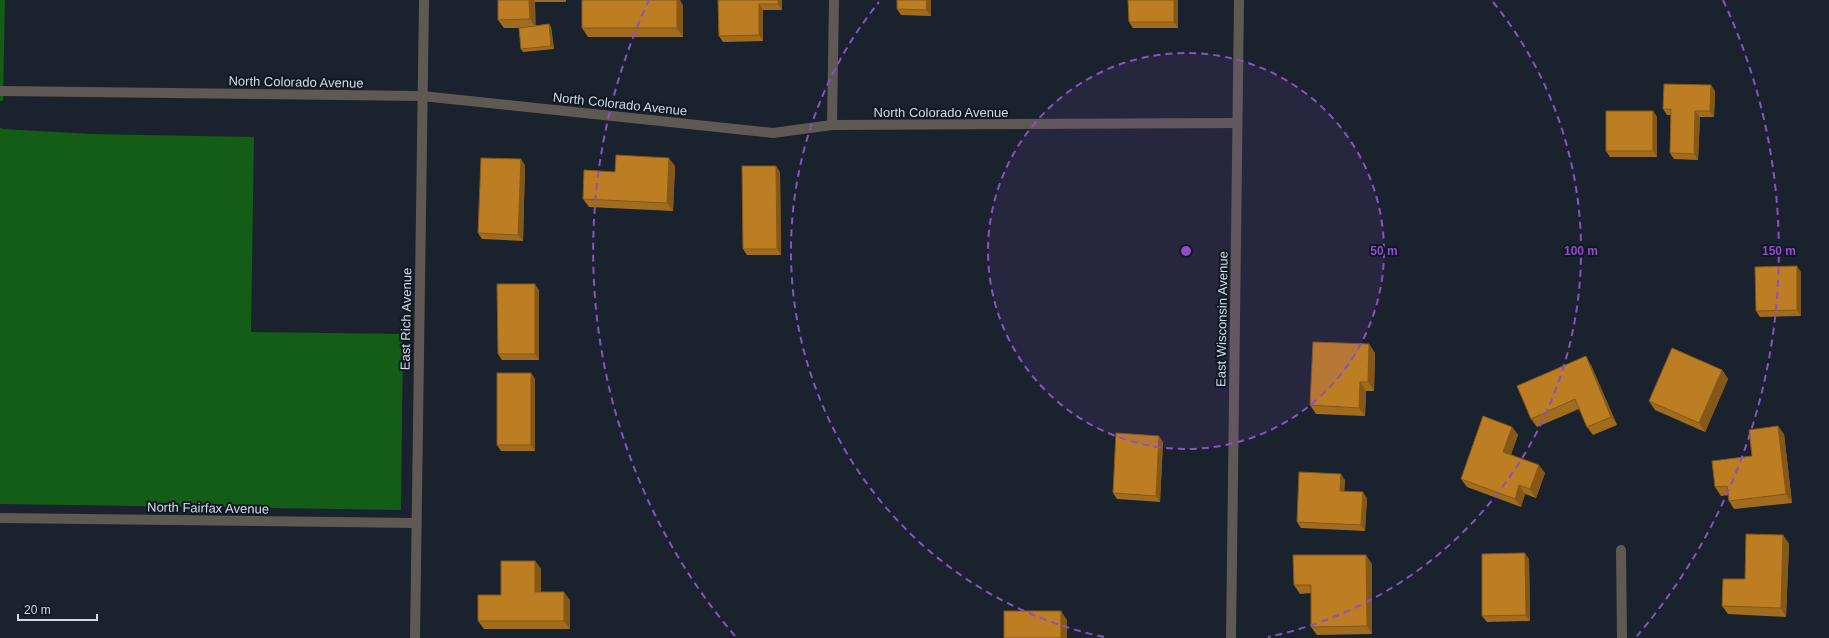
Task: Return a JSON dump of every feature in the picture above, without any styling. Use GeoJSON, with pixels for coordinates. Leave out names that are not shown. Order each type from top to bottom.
{"type":"FeatureCollection","features":[{"type":"Feature","properties":{"kind":"street","name":"East Rich Avenue"},"geometry":{"type":"LineString","coordinates":[[415,638],[424,0]]}},
{"type":"Feature","properties":{"kind":"street"},"geometry":{"type":"LineString","coordinates":[[832,125],[834,0]]}},
{"type":"Feature","properties":{"kind":"street","name":"East Wisconsin Avenue"},"geometry":{"type":"LineString","coordinates":[[1231,638],[1238,0]]}},
{"type":"Feature","properties":{"kind":"street","name":"North Colorado Avenue"},"geometry":{"type":"LineString","coordinates":[[0,90],[422,96],[773,133],[832,125],[1237,123]]}},
{"type":"Feature","properties":{"kind":"street","name":"North Fairfax Avenue"},"geometry":{"type":"LineString","coordinates":[[0,518],[416,523]]}},
{"type":"Feature","properties":{"kind":"street"},"geometry":{"type":"LineString","coordinates":[[1621,550],[1622,638]]}},
{"type":"Feature","properties":{"kind":"green space"},"geometry":{"type":"Polygon","coordinates":[[[0,0],[5,0],[3,101],[0,101],[0,0]]]}},
{"type":"Feature","properties":{"kind":"green space"},"geometry":{"type":"Polygon","coordinates":[[[0,128],[91,134],[254,137],[251,332],[403,334],[401,510],[0,504],[0,128]]]}},
{"type":"Feature","properties":{"kind":"building"},"geometry":{"type":"Polygon","coordinates":[[[498,0],[529,0],[530,19],[498,20],[498,0]]]}},
{"type":"Feature","properties":{"kind":"building"},"geometry":{"type":"Polygon","coordinates":[[[582,0],[677,0],[677,28],[582,28],[582,0]]]}},
{"type":"Feature","properties":{"kind":"building"},"geometry":{"type":"Polygon","coordinates":[[[718,0],[778,0],[778,4],[759,4],[759,35],[719,36],[718,0]]]}},
{"type":"Feature","properties":{"kind":"building"},"geometry":{"type":"Polygon","coordinates":[[[897,0],[927,0],[926,10],[897,9],[897,0]]]}},
{"type":"Feature","properties":{"kind":"building"},"geometry":{"type":"Polygon","coordinates":[[[1128,0],[1174,0],[1174,22],[1129,22],[1128,0]]]}},
{"type":"Feature","properties":{"kind":"building"},"geometry":{"type":"Polygon","coordinates":[[[549,24],[551,46],[521,49],[519,28],[549,24]]]}},
{"type":"Feature","properties":{"kind":"building"},"geometry":{"type":"Polygon","coordinates":[[[1664,84],[1711,85],[1710,111],[1695,111],[1694,154],[1670,153],[1671,109],[1663,109],[1664,84]]]}},
{"type":"Feature","properties":{"kind":"building"},"geometry":{"type":"Polygon","coordinates":[[[1606,111],[1653,111],[1653,151],[1606,151],[1606,111]]]}},
{"type":"Feature","properties":{"kind":"building"},"geometry":{"type":"Polygon","coordinates":[[[616,155],[669,158],[667,203],[583,199],[584,170],[615,172],[616,155]]]}},
{"type":"Feature","properties":{"kind":"building"},"geometry":{"type":"Polygon","coordinates":[[[481,158],[521,159],[518,235],[478,233],[481,158]]]}},
{"type":"Feature","properties":{"kind":"building"},"geometry":{"type":"Polygon","coordinates":[[[742,166],[776,166],[777,249],[743,249],[742,166]]]}},
{"type":"Feature","properties":{"kind":"building"},"geometry":{"type":"Polygon","coordinates":[[[1797,266],[1797,310],[1756,311],[1755,267],[1797,266]]]}},
{"type":"Feature","properties":{"kind":"building"},"geometry":{"type":"Polygon","coordinates":[[[497,284],[535,284],[535,354],[498,354],[497,284]]]}},
{"type":"Feature","properties":{"kind":"building"},"geometry":{"type":"Polygon","coordinates":[[[1313,342],[1369,344],[1368,382],[1360,382],[1359,408],[1310,405],[1313,342]]]}},
{"type":"Feature","properties":{"kind":"building"},"geometry":{"type":"Polygon","coordinates":[[[1672,348],[1722,370],[1699,423],[1649,401],[1672,348]]]}},
{"type":"Feature","properties":{"kind":"building"},"geometry":{"type":"Polygon","coordinates":[[[1586,356],[1611,417],[1587,427],[1575,399],[1531,419],[1517,386],[1586,356]]]}},
{"type":"Feature","properties":{"kind":"building"},"geometry":{"type":"Polygon","coordinates":[[[497,373],[531,373],[531,445],[497,445],[497,373]]]}},
{"type":"Feature","properties":{"kind":"building"},"geometry":{"type":"Polygon","coordinates":[[[1483,416],[1512,427],[1503,452],[1539,465],[1530,489],[1519,485],[1515,499],[1461,479],[1483,416]]]}},
{"type":"Feature","properties":{"kind":"building"},"geometry":{"type":"Polygon","coordinates":[[[1778,426],[1786,494],[1729,501],[1727,486],[1715,487],[1712,461],[1752,456],[1749,430],[1778,426]]]}},
{"type":"Feature","properties":{"kind":"building"},"geometry":{"type":"Polygon","coordinates":[[[1116,433],[1159,436],[1156,496],[1113,493],[1116,433]]]}},
{"type":"Feature","properties":{"kind":"building"},"geometry":{"type":"Polygon","coordinates":[[[1299,472],[1341,474],[1340,491],[1363,492],[1361,525],[1297,522],[1299,472]]]}},
{"type":"Feature","properties":{"kind":"building"},"geometry":{"type":"Polygon","coordinates":[[[1746,534],[1783,535],[1781,608],[1722,606],[1723,579],[1745,579],[1746,534]]]}},
{"type":"Feature","properties":{"kind":"building"},"geometry":{"type":"Polygon","coordinates":[[[1525,553],[1526,615],[1482,616],[1482,554],[1525,553]]]}},
{"type":"Feature","properties":{"kind":"building"},"geometry":{"type":"Polygon","coordinates":[[[1293,555],[1366,555],[1367,626],[1311,627],[1311,585],[1294,585],[1293,555]]]}},
{"type":"Feature","properties":{"kind":"building"},"geometry":{"type":"Polygon","coordinates":[[[501,561],[535,561],[535,592],[564,592],[564,621],[478,621],[478,595],[501,595],[501,561]]]}},
{"type":"Feature","properties":{"kind":"building"},"geometry":{"type":"Polygon","coordinates":[[[1004,611],[1061,611],[1061,638],[1004,638],[1004,611]]]}}]}
